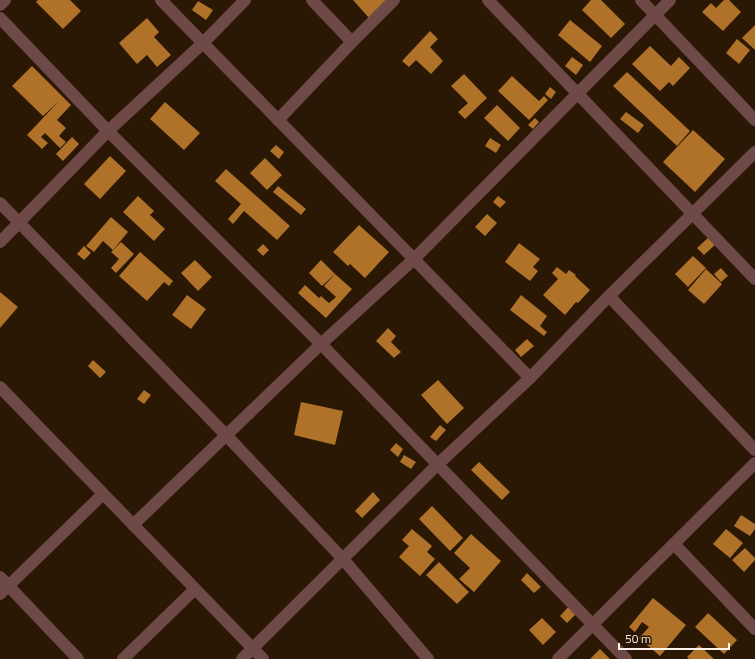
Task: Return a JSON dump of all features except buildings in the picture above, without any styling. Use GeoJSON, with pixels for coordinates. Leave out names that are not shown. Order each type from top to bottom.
{"type":"FeatureCollection","features":[{"type":"Feature","properties":{"kind":"street"},"geometry":{"type":"LineString","coordinates":[[0,5],[5,0]]}},
{"type":"Feature","properties":{"kind":"street"},"geometry":{"type":"LineString","coordinates":[[161,0],[530,378]]}},
{"type":"Feature","properties":{"kind":"street"},"geometry":{"type":"LineString","coordinates":[[0,242],[108,131],[203,43],[245,0]]}},
{"type":"Feature","properties":{"kind":"street"},"geometry":{"type":"LineString","coordinates":[[312,0],[352,42]]}},
{"type":"Feature","properties":{"kind":"street"},"geometry":{"type":"LineString","coordinates":[[278,120],[394,0]]}},
{"type":"Feature","properties":{"kind":"street"},"geometry":{"type":"LineString","coordinates":[[488,0],[755,279]]}},
{"type":"Feature","properties":{"kind":"street"},"geometry":{"type":"LineString","coordinates":[[641,0],[755,120]]}},
{"type":"Feature","properties":{"kind":"street"},"geometry":{"type":"LineString","coordinates":[[133,525],[321,344],[414,259],[670,0]]}},
{"type":"Feature","properties":{"kind":"street"},"geometry":{"type":"LineString","coordinates":[[0,18],[108,131],[321,344],[626,659]]}},
{"type":"Feature","properties":{"kind":"street"},"geometry":{"type":"LineString","coordinates":[[242,659],[438,465],[530,378],[609,296],[755,152]]}},
{"type":"Feature","properties":{"kind":"street"},"geometry":{"type":"LineString","coordinates":[[0,203],[226,435],[343,559],[428,659]]}},
{"type":"Feature","properties":{"kind":"street"},"geometry":{"type":"LineString","coordinates":[[609,296],[755,450]]}},
{"type":"Feature","properties":{"kind":"street"},"geometry":{"type":"LineString","coordinates":[[0,387],[263,659]]}},
{"type":"Feature","properties":{"kind":"street"},"geometry":{"type":"LineString","coordinates":[[558,659],[755,463]]}},
{"type":"Feature","properties":{"kind":"street"},"geometry":{"type":"LineString","coordinates":[[78,659],[3,586],[103,494]]}},
{"type":"Feature","properties":{"kind":"street"},"geometry":{"type":"LineString","coordinates":[[674,544],[755,629]]}},
{"type":"Feature","properties":{"kind":"street"},"geometry":{"type":"LineString","coordinates":[[123,659],[195,589]]}}]}
